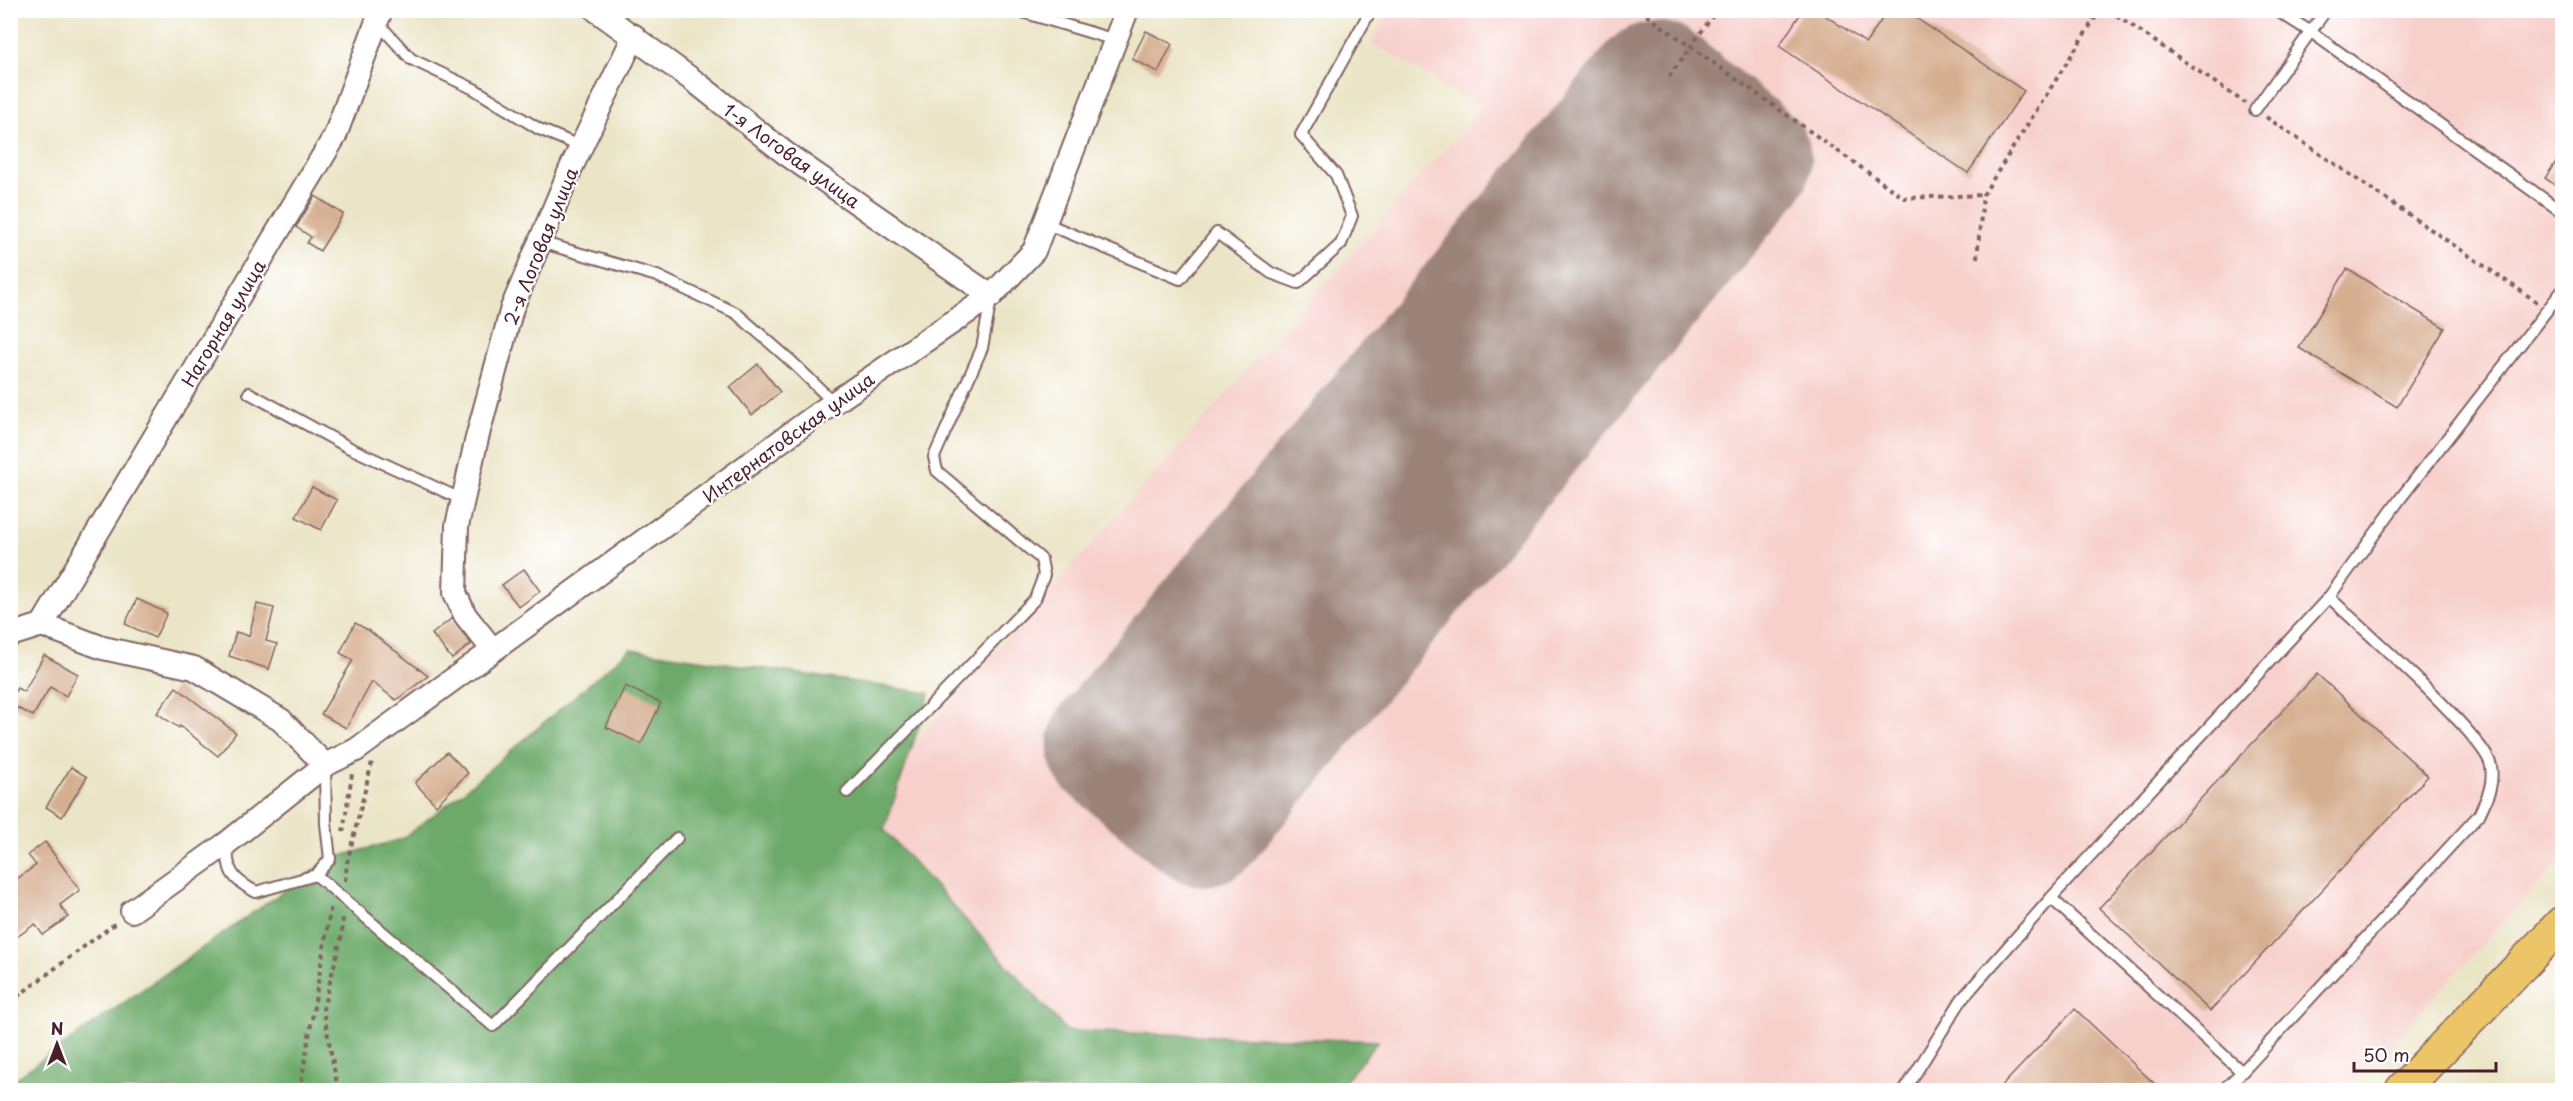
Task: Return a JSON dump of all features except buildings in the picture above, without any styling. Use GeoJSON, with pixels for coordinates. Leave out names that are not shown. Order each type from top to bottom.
{"type":"FeatureCollection","features":[{"type":"Feature","properties":{"kind":"main road"},"geometry":{"type":"LineString","coordinates":[[2402,1090],[2562,923]]}},
{"type":"Feature","properties":{"kind":"street","name":"1-я Логовая улица"},"geometry":{"type":"LineString","coordinates":[[596,10],[634,36],[785,153],[992,296]]}},
{"type":"Feature","properties":{"kind":"street","name":"Интернатовская улица"},"geometry":{"type":"LineString","coordinates":[[132,911],[227,843],[325,765],[356,750],[834,403],[992,296],[1034,251],[1127,10]]}},
{"type":"Feature","properties":{"kind":"street","name":"Нагорная улица"},"geometry":{"type":"LineString","coordinates":[[42,625],[335,136],[379,16]]}},
{"type":"Feature","properties":{"kind":"street","name":"2-я Логовая улица"},"geometry":{"type":"LineString","coordinates":[[493,650],[465,615],[455,593],[457,526],[512,308],[582,147],[634,36]]}},
{"type":"Feature","properties":{"kind":"street"},"geometry":{"type":"LineString","coordinates":[[10,635],[42,625],[103,648],[194,668],[281,720],[325,765]]}},
{"type":"Feature","properties":{"kind":"lane"},"geometry":{"type":"LineString","coordinates":[[1016,10],[1116,40]]}},
{"type":"Feature","properties":{"kind":"lane"},"geometry":{"type":"LineString","coordinates":[[1045,222],[1180,279],[1217,233],[1271,273],[1298,283],[1341,244],[1352,216],[1336,176],[1301,135],[1371,10]]}},
{"type":"Feature","properties":{"kind":"lane"},"geometry":{"type":"LineString","coordinates":[[2276,10],[2311,32],[2562,212]]}},
{"type":"Feature","properties":{"kind":"lane"},"geometry":{"type":"LineString","coordinates":[[2255,110],[2326,10]]}},
{"type":"Feature","properties":{"kind":"lane"},"geometry":{"type":"LineString","coordinates":[[379,16],[411,59],[474,89],[538,129],[582,147]]}},
{"type":"Feature","properties":{"kind":"lane"},"geometry":{"type":"LineString","coordinates":[[540,242],[657,276],[736,314],[791,361],[834,403]]}},
{"type":"Feature","properties":{"kind":"lane"},"geometry":{"type":"LineString","coordinates":[[1905,1090],[1962,999],[2050,898],[2329,597],[2400,499],[2562,291]]}},
{"type":"Feature","properties":{"kind":"lane"},"geometry":{"type":"LineString","coordinates":[[847,792],[1035,599],[1044,575],[1041,559],[937,471],[934,457],[982,348],[992,296]]}},
{"type":"Feature","properties":{"kind":"lane"},"geometry":{"type":"LineString","coordinates":[[249,393],[350,448],[463,500]]}},
{"type":"Feature","properties":{"kind":"lane"},"geometry":{"type":"LineString","coordinates":[[2223,1090],[2479,814],[2492,789],[2491,765],[2472,734],[2329,597]]}},
{"type":"Feature","properties":{"kind":"lane"},"geometry":{"type":"LineString","coordinates":[[227,843],[227,867],[239,884],[256,892],[316,875],[330,859],[326,824],[325,765]]}},
{"type":"Feature","properties":{"kind":"lane"},"geometry":{"type":"LineString","coordinates":[[316,875],[493,1026],[677,838]]}},
{"type":"Feature","properties":{"kind":"lane"},"geometry":{"type":"LineString","coordinates":[[2050,898],[2242,1072]]}},
{"type":"Feature","properties":{"kind":"path"},"geometry":{"type":"LineString","coordinates":[[1639,10],[1904,198],[1983,195]]}},
{"type":"Feature","properties":{"kind":"path"},"geometry":{"type":"LineString","coordinates":[[1669,77],[1717,10]]}},
{"type":"Feature","properties":{"kind":"path"},"geometry":{"type":"LineString","coordinates":[[1977,258],[1983,195],[2100,10]]}},
{"type":"Feature","properties":{"kind":"path"},"geometry":{"type":"LineString","coordinates":[[2109,10],[2549,310]]}},
{"type":"Feature","properties":{"kind":"path"},"geometry":{"type":"LineString","coordinates":[[341,843],[356,750]]}},
{"type":"Feature","properties":{"kind":"path"},"geometry":{"type":"LineString","coordinates":[[300,1090],[333,890]]}},
{"type":"Feature","properties":{"kind":"path"},"geometry":{"type":"LineString","coordinates":[[10,1002],[132,911]]}},
{"type":"Feature","properties":{"kind":"shaded area"},"geometry":{"type":"Polygon","coordinates":[[[1389,11],[2562,11],[2562,859],[2347,1090],[603,1090],[1482,108],[1371,43],[1389,11]]]}},
{"type":"Feature","properties":{"kind":"green space"},"geometry":{"type":"Polygon","coordinates":[[[630,649],[930,693],[884,830],[1067,1031],[1378,1041],[1338,1090],[11,1090],[10,1082],[330,859],[402,839],[464,791],[630,649]]]}},
{"type":"Feature","properties":{"kind":"runway"},"geometry":{"type":"LineString","coordinates":[[1656,86],[1747,161],[1203,821],[1112,746],[1656,86]]}}]}
